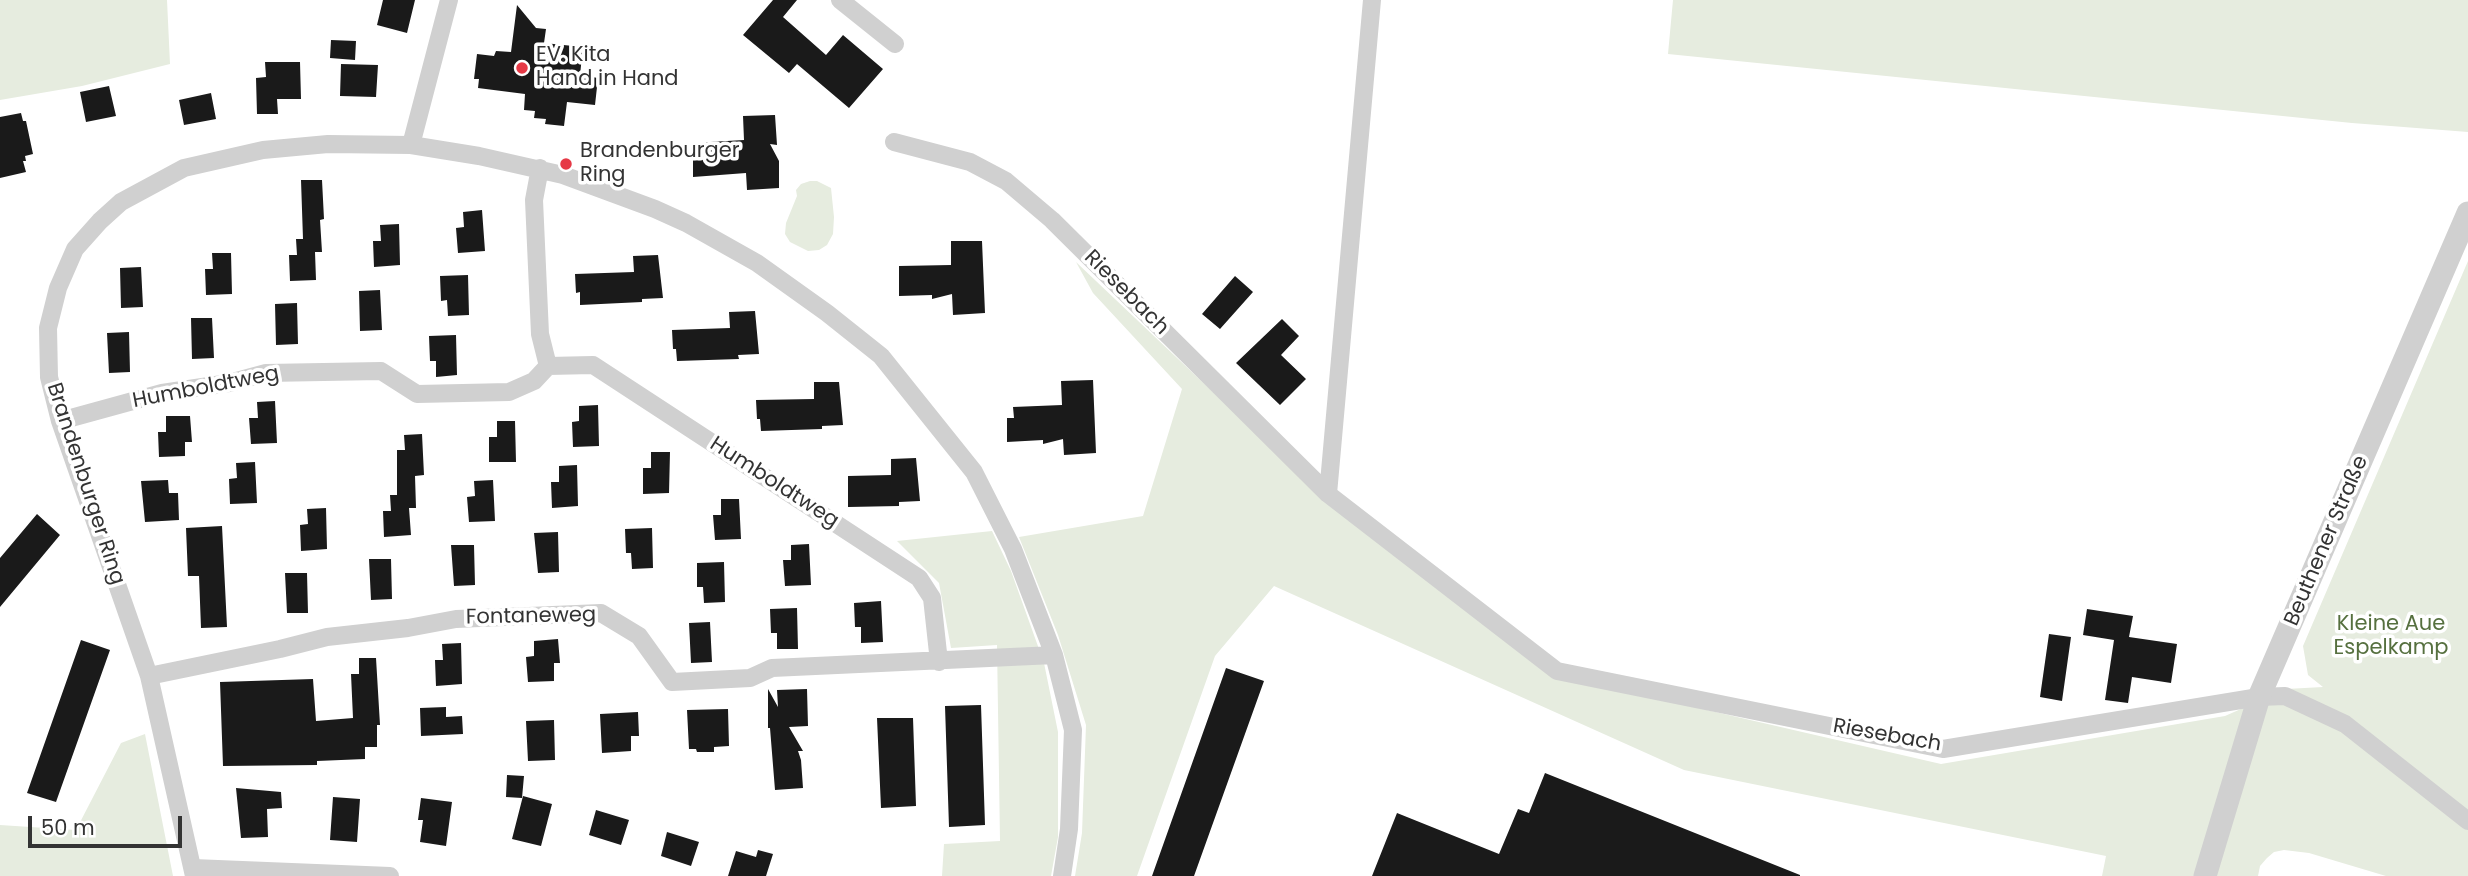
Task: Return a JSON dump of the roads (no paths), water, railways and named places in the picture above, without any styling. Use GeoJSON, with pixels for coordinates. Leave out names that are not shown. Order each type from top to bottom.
{"type":"FeatureCollection","features":[{"type":"Feature","properties":{"kind":"street"},"geometry":{"type":"LineString","coordinates":[[411,145],[449,0]]}},
{"type":"Feature","properties":{"kind":"street"},"geometry":{"type":"LineString","coordinates":[[841,0],[895,44]]}},
{"type":"Feature","properties":{"kind":"street"},"geometry":{"type":"LineString","coordinates":[[1328,494],[1372,0]]}},
{"type":"Feature","properties":{"kind":"street","name":"Riesebach"},"geometry":{"type":"LineString","coordinates":[[894,142],[970,162],[1006,181],[1052,220],[1328,494],[1557,671],[1943,749],[2259,697],[2285,696],[2345,724],[2468,821]]}},
{"type":"Feature","properties":{"kind":"street","name":"Brandenburger Ring"},"geometry":{"type":"LineString","coordinates":[[193,872],[149,676],[60,421],[49,377],[48,328],[58,288],[75,249],[121,202],[184,168],[263,150],[328,144],[411,145],[540,168],[655,209],[686,223],[757,263],[881,356],[974,472],[1013,549],[1054,655],[1073,730],[1069,829],[1062,876]]}},
{"type":"Feature","properties":{"kind":"street"},"geometry":{"type":"LineString","coordinates":[[540,168],[534,201],[540,334],[548,366]]}},
{"type":"Feature","properties":{"kind":"street","name":"Beuthener Straße"},"geometry":{"type":"LineString","coordinates":[[2205,876],[2259,697],[2468,213]]}},
{"type":"Feature","properties":{"kind":"street","name":"Humboldtweg"},"geometry":{"type":"LineString","coordinates":[[60,421],[162,393],[229,383],[266,373],[380,371],[417,394],[482,393],[509,392],[534,381],[548,366],[593,365],[919,578],[932,598],[939,662]]}},
{"type":"Feature","properties":{"kind":"street","name":"Fontaneweg"},"geometry":{"type":"LineString","coordinates":[[149,676],[327,637],[408,628],[456,619],[601,613],[639,636],[672,682],[750,678],[772,668],[1054,655]]}},
{"type":"Feature","properties":{"kind":"street"},"geometry":{"type":"LineString","coordinates":[[193,872],[390,876]]}},
{"type":"Feature","properties":{"kind":"place","name":"EV. Kita Hand in Hand"},"geometry":{"type":"Point","coordinates":[522,68]}},
{"type":"Feature","properties":{"kind":"place","name":"Brandenburger Ring"},"geometry":{"type":"Point","coordinates":[566,164]}},
{"type":"Feature","properties":{"kind":"park label","name":"Kleine Aue Espelkamp"},"geometry":{"type":"Point","coordinates":[2391,637]}}]}
